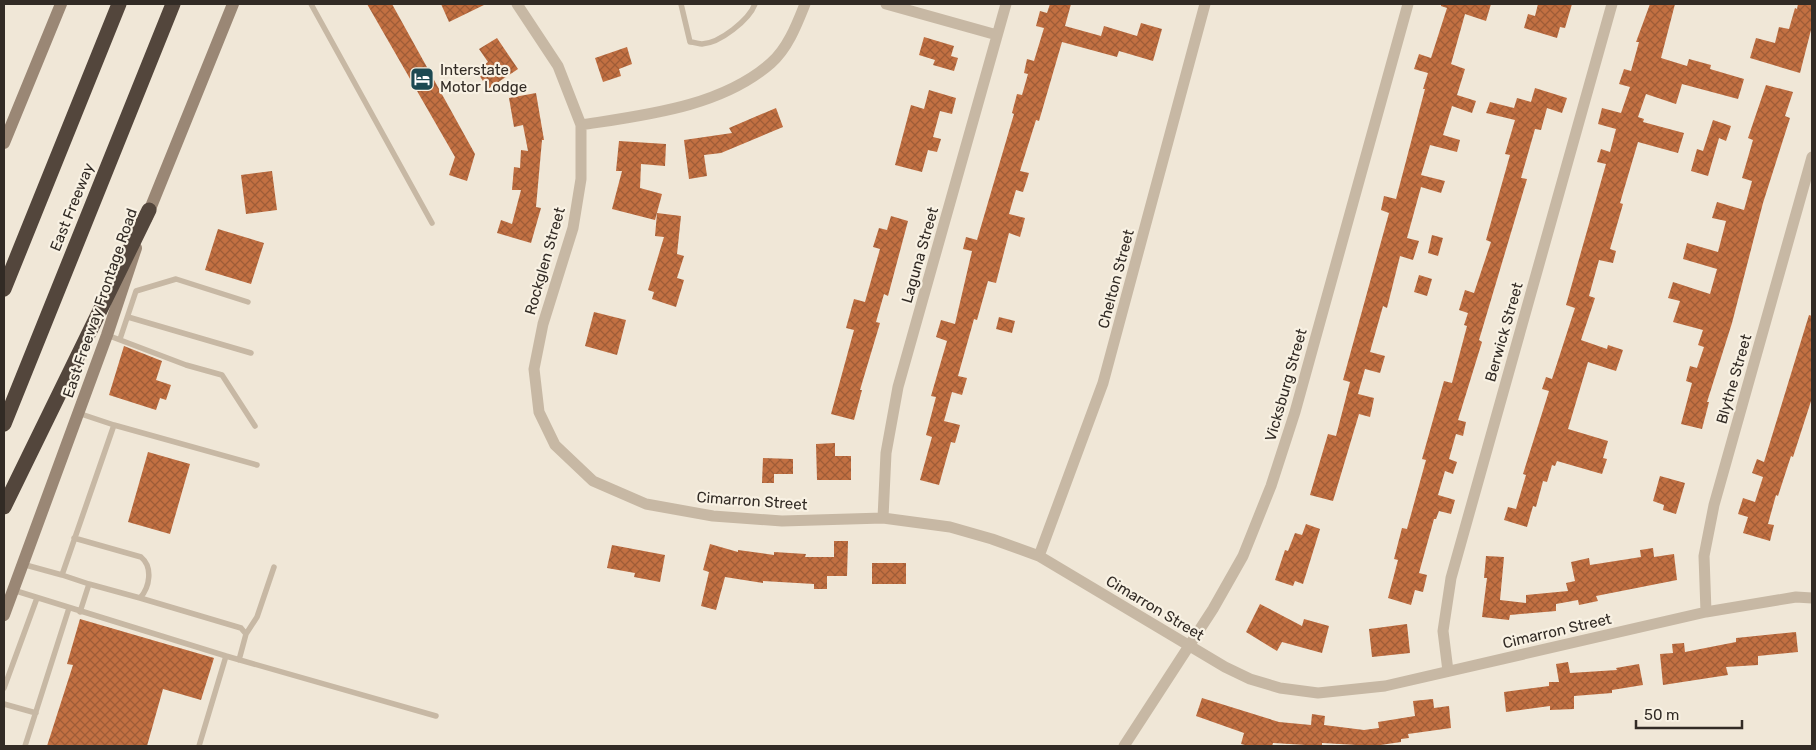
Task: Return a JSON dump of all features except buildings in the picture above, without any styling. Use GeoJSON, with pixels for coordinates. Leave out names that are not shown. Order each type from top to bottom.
{"type":"FeatureCollection","features":[{"type":"Feature","properties":{"kind":"highway"},"geometry":{"type":"LineString","coordinates":[[4,288],[119,4]]}},
{"type":"Feature","properties":{"kind":"highway","name":"East Freeway"},"geometry":{"type":"LineString","coordinates":[[4,424],[173,4]]}},
{"type":"Feature","properties":{"kind":"highway"},"geometry":{"type":"LineString","coordinates":[[4,507],[149,210]]}},
{"type":"Feature","properties":{"kind":"main road"},"geometry":{"type":"LineString","coordinates":[[4,143],[61,4]]}},
{"type":"Feature","properties":{"kind":"main road","name":"East Freeway Frontage Road"},"geometry":{"type":"LineString","coordinates":[[4,615],[107,335],[149,210],[232,4]]}},
{"type":"Feature","properties":{"kind":"street","name":"Rockglen Street"},"geometry":{"type":"LineString","coordinates":[[517,4],[558,66],[581,125],[580,179],[573,228],[543,324],[534,369],[537,392]]}},
{"type":"Feature","properties":{"kind":"street"},"geometry":{"type":"LineString","coordinates":[[581,125],[699,101],[738,85],[772,62],[795,31],[805,4]]}},
{"type":"Feature","properties":{"kind":"street"},"geometry":{"type":"LineString","coordinates":[[886,4],[998,35]]}},
{"type":"Feature","properties":{"kind":"street","name":"Laguna Street"},"geometry":{"type":"LineString","coordinates":[[883,518],[886,453],[898,386],[1006,4]]}},
{"type":"Feature","properties":{"kind":"street","name":"Chelton Street"},"geometry":{"type":"LineString","coordinates":[[1039,556],[1103,383],[1205,4]]}},
{"type":"Feature","properties":{"kind":"street","name":"Vicksburg Street"},"geometry":{"type":"LineString","coordinates":[[1124,746],[1189,646],[1243,556],[1271,486],[1295,412],[1408,4]]}},
{"type":"Feature","properties":{"kind":"street","name":"Berwick Street"},"geometry":{"type":"LineString","coordinates":[[1448,671],[1443,631],[1451,578],[1612,4]]}},
{"type":"Feature","properties":{"kind":"street","name":"Blythe Street"},"geometry":{"type":"LineString","coordinates":[[1706,612],[1704,556],[1714,504],[1812,157]]}},
{"type":"Feature","properties":{"kind":"street","name":"Cimarron Street"},"geometry":{"type":"LineString","coordinates":[[537,392],[539,412],[555,445],[593,481],[646,504],[713,516],[782,521],[883,518],[950,526],[1039,556],[1189,646],[1250,678],[1280,688],[1318,693],[1385,686],[1706,612],[1796,597],[1812,598]]}},
{"type":"Feature","properties":{"kind":"lane"},"geometry":{"type":"LineString","coordinates":[[311,4],[432,223]]}},
{"type":"Feature","properties":{"kind":"lane"},"geometry":{"type":"LineString","coordinates":[[681,4],[690,42],[703,44],[729,34],[752,12],[755,4]]}},
{"type":"Feature","properties":{"kind":"lane"},"geometry":{"type":"LineString","coordinates":[[120,340],[136,291],[176,280],[248,302]]}},
{"type":"Feature","properties":{"kind":"lane"},"geometry":{"type":"LineString","coordinates":[[128,317],[251,353]]}},
{"type":"Feature","properties":{"kind":"lane"},"geometry":{"type":"LineString","coordinates":[[107,335],[186,365],[222,375],[255,426]]}},
{"type":"Feature","properties":{"kind":"lane"},"geometry":{"type":"LineString","coordinates":[[78,413],[257,465]]}},
{"type":"Feature","properties":{"kind":"lane"},"geometry":{"type":"LineString","coordinates":[[62,575],[114,425]]}},
{"type":"Feature","properties":{"kind":"lane"},"geometry":{"type":"LineString","coordinates":[[74,538],[141,557],[148,563],[150,570],[140,598]]}},
{"type":"Feature","properties":{"kind":"lane"},"geometry":{"type":"LineString","coordinates":[[22,564],[241,628],[246,634]]}},
{"type":"Feature","properties":{"kind":"lane"},"geometry":{"type":"LineString","coordinates":[[239,660],[246,634],[257,617],[274,567]]}},
{"type":"Feature","properties":{"kind":"lane"},"geometry":{"type":"LineString","coordinates":[[80,612],[89,584]]}},
{"type":"Feature","properties":{"kind":"lane"},"geometry":{"type":"LineString","coordinates":[[13,590],[239,660],[436,716]]}},
{"type":"Feature","properties":{"kind":"lane"},"geometry":{"type":"LineString","coordinates":[[4,688],[37,598]]}},
{"type":"Feature","properties":{"kind":"lane"},"geometry":{"type":"LineString","coordinates":[[25,746],[69,608]]}},
{"type":"Feature","properties":{"kind":"lane"},"geometry":{"type":"LineString","coordinates":[[199,746],[226,656]]}},
{"type":"Feature","properties":{"kind":"lane"},"geometry":{"type":"LineString","coordinates":[[4,704],[36,713]]}},
{"type":"Feature","properties":{"kind":"place","name":"Interstate Motor Lodge"},"geometry":{"type":"Point","coordinates":[422,79]}}]}
